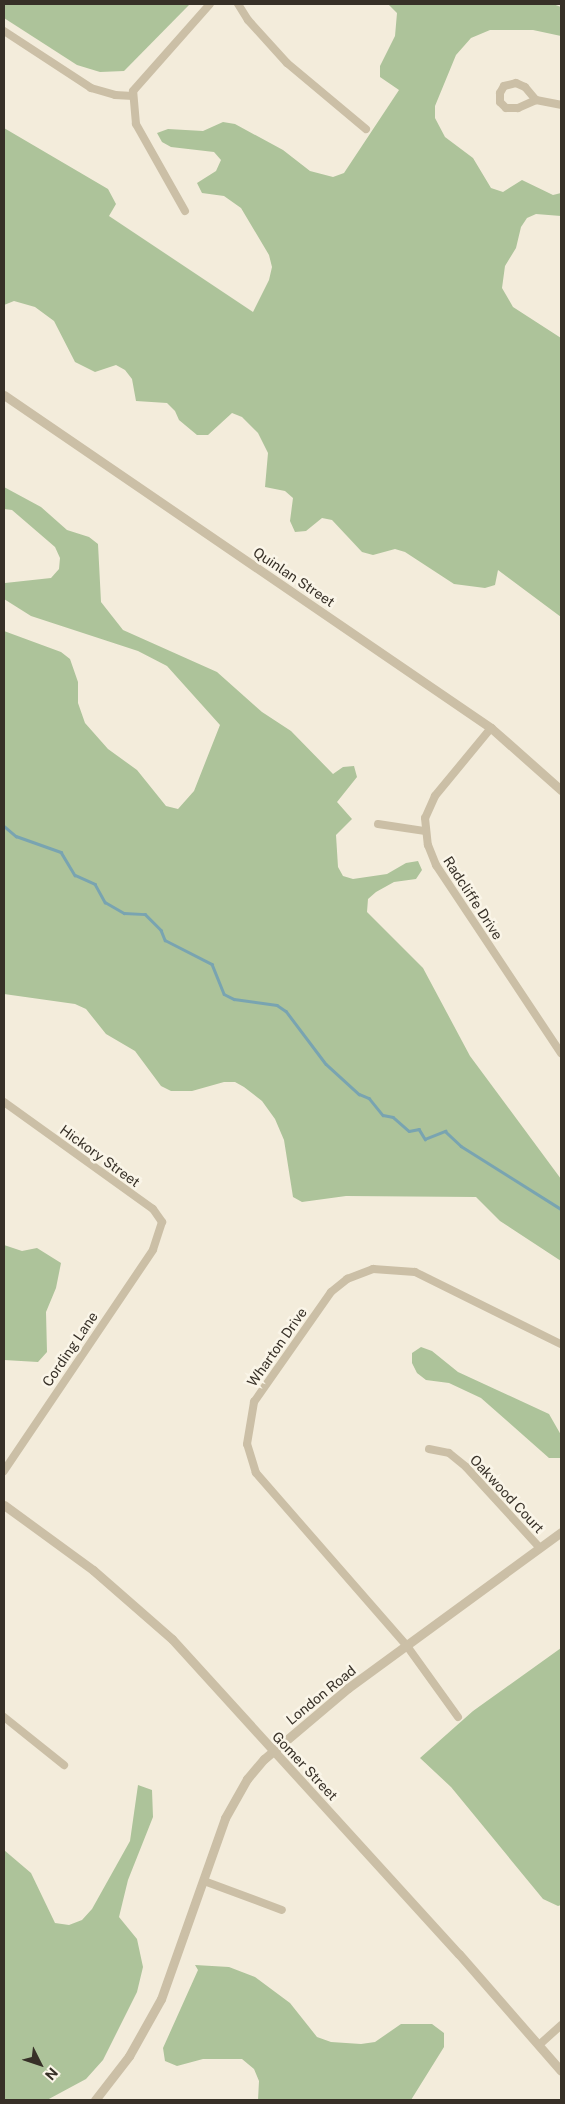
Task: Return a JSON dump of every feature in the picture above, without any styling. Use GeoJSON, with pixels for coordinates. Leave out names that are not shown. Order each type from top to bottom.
{"type":"FeatureCollection","features":[{"type":"Feature","properties":{"kind":"street"},"geometry":{"type":"LineString","coordinates":[[185,211],[136,124],[133,96],[150,69],[210,4]]}},
{"type":"Feature","properties":{"kind":"street"},"geometry":{"type":"LineString","coordinates":[[238,4],[248,20],[287,63],[366,129]]}},
{"type":"Feature","properties":{"kind":"street"},"geometry":{"type":"LineString","coordinates":[[4,31],[91,88],[115,95],[133,96]]}},
{"type":"Feature","properties":{"kind":"street"},"geometry":{"type":"LineString","coordinates":[[536,100],[524,87],[516,83],[504,86],[499,97],[500,102],[511,109],[536,100],[561,105]]}},
{"type":"Feature","properties":{"kind":"street","name":"Quinlan Street"},"geometry":{"type":"LineString","coordinates":[[4,395],[491,728],[561,790]]}},
{"type":"Feature","properties":{"kind":"street","name":"Radcliffe Drive"},"geometry":{"type":"LineString","coordinates":[[491,728],[435,796],[425,818],[425,831],[436,866],[561,1054]]}},
{"type":"Feature","properties":{"kind":"street"},"geometry":{"type":"LineString","coordinates":[[378,824],[425,831]]}},
{"type":"Feature","properties":{"kind":"street","name":"Hickory Street"},"geometry":{"type":"LineString","coordinates":[[4,1102],[152,1209],[162,1222],[158,1242]]}},
{"type":"Feature","properties":{"kind":"street","name":"Cording Lane"},"geometry":{"type":"LineString","coordinates":[[4,1471],[158,1242]]}},
{"type":"Feature","properties":{"kind":"street","name":"Wharton Drive"},"geometry":{"type":"LineString","coordinates":[[458,1717],[407,1646],[256,1473],[247,1444],[254,1402],[332,1292],[347,1279],[373,1269],[415,1272],[561,1344]]}},
{"type":"Feature","properties":{"kind":"street","name":"Oakwood Court"},"geometry":{"type":"LineString","coordinates":[[430,1449],[449,1453],[466,1467],[540,1547]]}},
{"type":"Feature","properties":{"kind":"street","name":"Gomer Street"},"geometry":{"type":"LineString","coordinates":[[4,1505],[92,1570],[169,1636],[272,1752],[459,1954],[561,2071]]}},
{"type":"Feature","properties":{"kind":"street","name":"London Road"},"geometry":{"type":"LineString","coordinates":[[95,2100],[148,2027],[168,1983],[236,1795],[272,1752],[348,1688],[561,1532]]}},
{"type":"Feature","properties":{"kind":"street"},"geometry":{"type":"LineString","coordinates":[[4,1717],[64,1765]]}},
{"type":"Feature","properties":{"kind":"street"},"geometry":{"type":"LineString","coordinates":[[204,1881],[282,1910]]}},
{"type":"Feature","properties":{"kind":"street"},"geometry":{"type":"LineString","coordinates":[[539,2045],[561,2025]]}},
{"type":"Feature","properties":{"kind":"green space"},"geometry":{"type":"Polygon","coordinates":[[[4,4],[190,4],[124,71],[100,72],[77,65],[4,18],[4,4]]]}},
{"type":"Feature","properties":{"kind":"green space"},"geometry":{"type":"Polygon","coordinates":[[[388,4],[553,4],[561,7],[561,36],[533,30],[490,30],[471,38],[456,55],[435,106],[435,118],[445,137],[473,158],[491,188],[503,192],[522,180],[553,195],[561,193],[561,216],[536,214],[527,218],[521,227],[516,248],[505,266],[502,288],[513,307],[561,338],[561,617],[498,570],[495,585],[485,588],[454,584],[405,552],[395,549],[373,555],[362,552],[332,520],[322,518],[306,531],[295,532],[290,521],[293,498],[285,491],[265,487],[268,453],[258,433],[242,417],[232,413],[208,435],[197,435],[179,420],[175,411],[167,403],[136,401],[132,379],[125,370],[116,365],[95,372],[75,362],[54,321],[35,307],[14,301],[4,305],[4,128],[108,189],[116,204],[109,216],[253,312],[269,280],[272,267],[269,255],[241,208],[224,196],[202,193],[197,183],[216,171],[221,160],[214,152],[171,147],[162,142],[157,133],[168,129],[203,131],[223,122],[235,124],[283,150],[310,171],[333,177],[344,173],[399,90],[380,77],[380,66],[395,36],[397,13],[388,4]]]}},
{"type":"Feature","properties":{"kind":"green space"},"geometry":{"type":"Polygon","coordinates":[[[4,487],[41,507],[67,530],[89,537],[98,544],[101,602],[123,630],[217,672],[262,712],[291,731],[333,774],[343,767],[354,766],[357,777],[337,802],[352,819],[336,835],[338,867],[343,876],[353,879],[387,874],[406,863],[418,861],[422,870],[416,879],[394,882],[376,892],[368,899],[367,912],[423,968],[470,1056],[561,1179],[561,1261],[500,1221],[476,1197],[346,1196],[302,1202],[293,1197],[284,1140],[275,1119],[262,1101],[244,1087],[235,1082],[224,1082],[192,1091],[171,1091],[161,1086],[135,1051],[106,1034],[86,1009],[75,1004],[4,994],[4,631],[61,652],[70,659],[78,682],[78,703],[85,723],[108,749],[137,770],[166,806],[178,809],[194,791],[220,725],[167,666],[138,651],[31,616],[4,599],[5,583],[51,578],[59,569],[60,558],[55,547],[12,510],[4,509],[4,487]]]}},
{"type":"Feature","properties":{"kind":"green space"},"geometry":{"type":"Polygon","coordinates":[[[4,1245],[22,1251],[37,1248],[61,1263],[56,1288],[46,1312],[47,1352],[38,1362],[4,1360],[4,1245]]]}},
{"type":"Feature","properties":{"kind":"green space"},"geometry":{"type":"Polygon","coordinates":[[[421,1347],[432,1351],[458,1372],[549,1414],[561,1435],[561,1458],[549,1458],[481,1398],[449,1383],[426,1380],[417,1373],[412,1363],[412,1353],[421,1347]]]}},
{"type":"Feature","properties":{"kind":"green space"},"geometry":{"type":"Polygon","coordinates":[[[561,1648],[561,1905],[558,1906],[543,1899],[451,1787],[420,1758],[473,1711],[561,1648]]]}},
{"type":"Feature","properties":{"kind":"green space"},"geometry":{"type":"Polygon","coordinates":[[[138,1785],[152,1790],[153,1817],[128,1880],[119,1917],[137,1939],[143,1967],[137,1992],[103,2060],[86,2079],[47,2100],[4,2100],[4,1850],[31,1873],[55,1923],[69,1925],[82,1920],[92,1909],[130,1841],[138,1785]]]}},
{"type":"Feature","properties":{"kind":"green space"},"geometry":{"type":"Polygon","coordinates":[[[195,1965],[229,1967],[255,1977],[290,2003],[317,2037],[331,2042],[361,2044],[375,2042],[401,2024],[432,2024],[444,2033],[444,2047],[411,2100],[258,2100],[259,2081],[254,2069],[242,2059],[203,2059],[177,2066],[165,2061],[163,2048],[198,1970],[195,1965]]]}},
{"type":"Feature","properties":{"kind":"waterway"},"geometry":{"type":"LineString","coordinates":[[4,826],[16,836],[61,852],[75,875],[95,884],[105,902],[124,913],[145,914],[161,930],[165,940],[212,964],[224,994],[234,999],[277,1005],[286,1011],[326,1064],[359,1094],[369,1098],[383,1115],[393,1117],[409,1131],[419,1129],[425,1139],[445,1131],[461,1146],[561,1209]]}}]}
